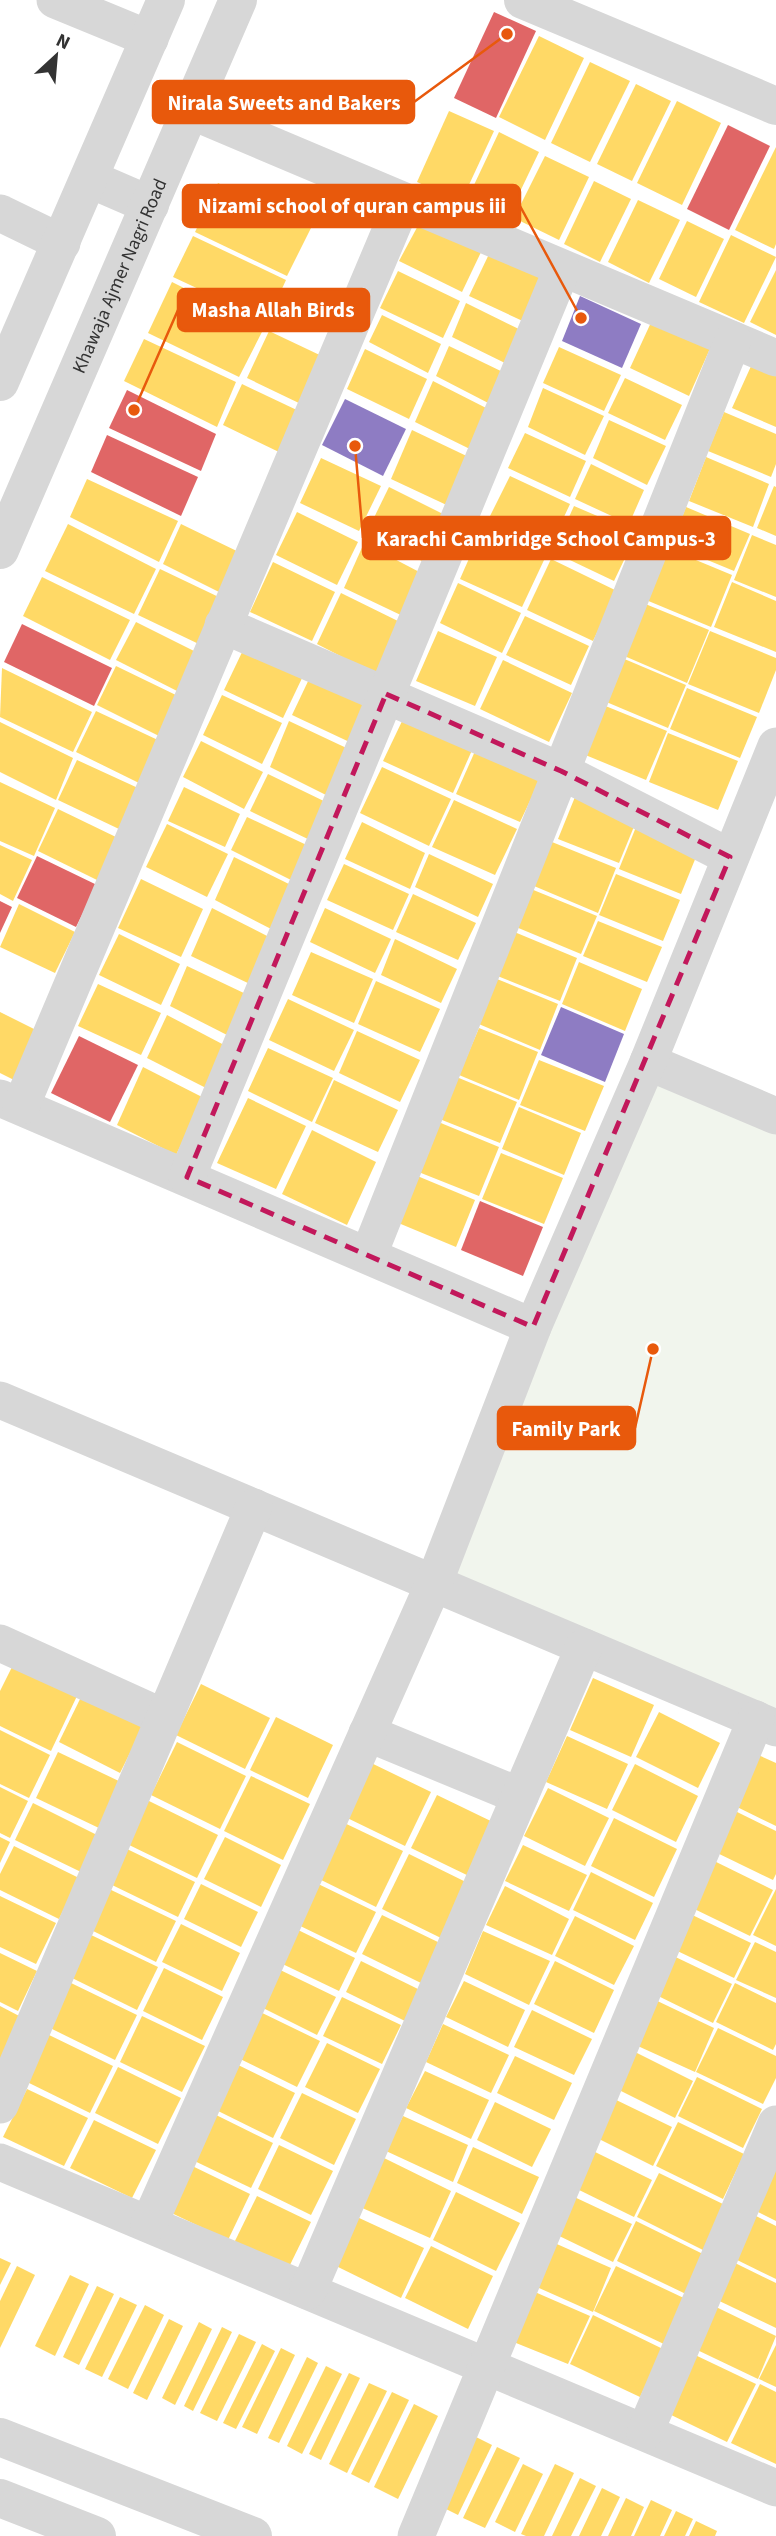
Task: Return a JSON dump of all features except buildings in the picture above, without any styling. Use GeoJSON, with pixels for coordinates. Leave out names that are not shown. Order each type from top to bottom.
{"type":"FeatureCollection","features":[{"type":"Feature","properties":{"kind":"street"},"geometry":{"type":"LineString","coordinates":[[55,0],[150,39]]}},
{"type":"Feature","properties":{"kind":"street"},"geometry":{"type":"LineString","coordinates":[[0,382],[166,0]]}},
{"type":"Feature","properties":{"kind":"street","name":"Khawaja Ajmer Nagri Road"},"geometry":{"type":"LineString","coordinates":[[0,550],[238,0]]}},
{"type":"Feature","properties":{"kind":"street"},"geometry":{"type":"LineString","coordinates":[[533,2],[776,106]]}},
{"type":"Feature","properties":{"kind":"street"},"geometry":{"type":"LineString","coordinates":[[191,111],[776,358]]}},
{"type":"Feature","properties":{"kind":"street"},"geometry":{"type":"LineString","coordinates":[[90,179],[150,205]]}},
{"type":"Feature","properties":{"kind":"street"},"geometry":{"type":"LineString","coordinates":[[403,201],[223,625],[10,1102],[369,1254],[533,1327]]}},
{"type":"Feature","properties":{"kind":"street"},"geometry":{"type":"LineString","coordinates":[[0,213],[62,243]]}},
{"type":"Feature","properties":{"kind":"street"},"geometry":{"type":"LineString","coordinates":[[187,1177],[562,269]]}},
{"type":"Feature","properties":{"kind":"street"},"geometry":{"type":"LineString","coordinates":[[369,1254],[733,340]]}},
{"type":"Feature","properties":{"kind":"street"},"geometry":{"type":"LineString","coordinates":[[223,625],[561,771],[730,857]]}},
{"type":"Feature","properties":{"kind":"street"},"geometry":{"type":"LineString","coordinates":[[149,2224],[434,1583],[533,1327],[648,1062],[776,746]]}},
{"type":"Feature","properties":{"kind":"street"},"geometry":{"type":"LineString","coordinates":[[648,1062],[776,1116]]}},
{"type":"Feature","properties":{"kind":"street"},"geometry":{"type":"LineString","coordinates":[[0,1399],[766,1723],[416,2536]]}},
{"type":"Feature","properties":{"kind":"street"},"geometry":{"type":"LineString","coordinates":[[0,2105],[254,1507]]}},
{"type":"Feature","properties":{"kind":"street"},"geometry":{"type":"LineString","coordinates":[[1,1646],[163,1717]]}},
{"type":"Feature","properties":{"kind":"street"},"geometry":{"type":"LineString","coordinates":[[307,2291],[584,1647]]}},
{"type":"Feature","properties":{"kind":"street"},"geometry":{"type":"LineString","coordinates":[[367,1733],[520,1796]]}},
{"type":"Feature","properties":{"kind":"street"},"geometry":{"type":"LineString","coordinates":[[645,2432],[776,2124]]}},
{"type":"Feature","properties":{"kind":"street"},"geometry":{"type":"LineString","coordinates":[[0,2162],[776,2487]]}},
{"type":"Feature","properties":{"kind":"street"},"geometry":{"type":"LineString","coordinates":[[0,2437],[253,2536]]}},
{"type":"Feature","properties":{"kind":"street"},"geometry":{"type":"LineString","coordinates":[[0,2498],[97,2536]]}},
{"type":"Feature","properties":{"kind":"highlighted area"},"geometry":{"type":"Polygon","coordinates":[[[386,694],[561,771],[730,857],[533,1327],[187,1177],[386,694]]]}},
{"type":"Feature","properties":{"kind":"shaded area"},"geometry":{"type":"Polygon","coordinates":[[[648,1062],[776,1116],[776,1728],[434,1583],[648,1062]]]}},
{"type":"Feature","properties":{"kind":"place","name":"Nirala Sweets and Bakers"},"geometry":{"type":"Point","coordinates":[507,34]}},
{"type":"Feature","properties":{"kind":"place","name":"Nizami school of quran campus iii"},"geometry":{"type":"Point","coordinates":[581,318]}},
{"type":"Feature","properties":{"kind":"place","name":"Masha Allah Birds"},"geometry":{"type":"Point","coordinates":[134,410]}},
{"type":"Feature","properties":{"kind":"place","name":"Karachi Cambridge School Campus-3"},"geometry":{"type":"Point","coordinates":[355,446]}},
{"type":"Feature","properties":{"kind":"place","name":"Family Park"},"geometry":{"type":"Point","coordinates":[653,1349]}}]}
